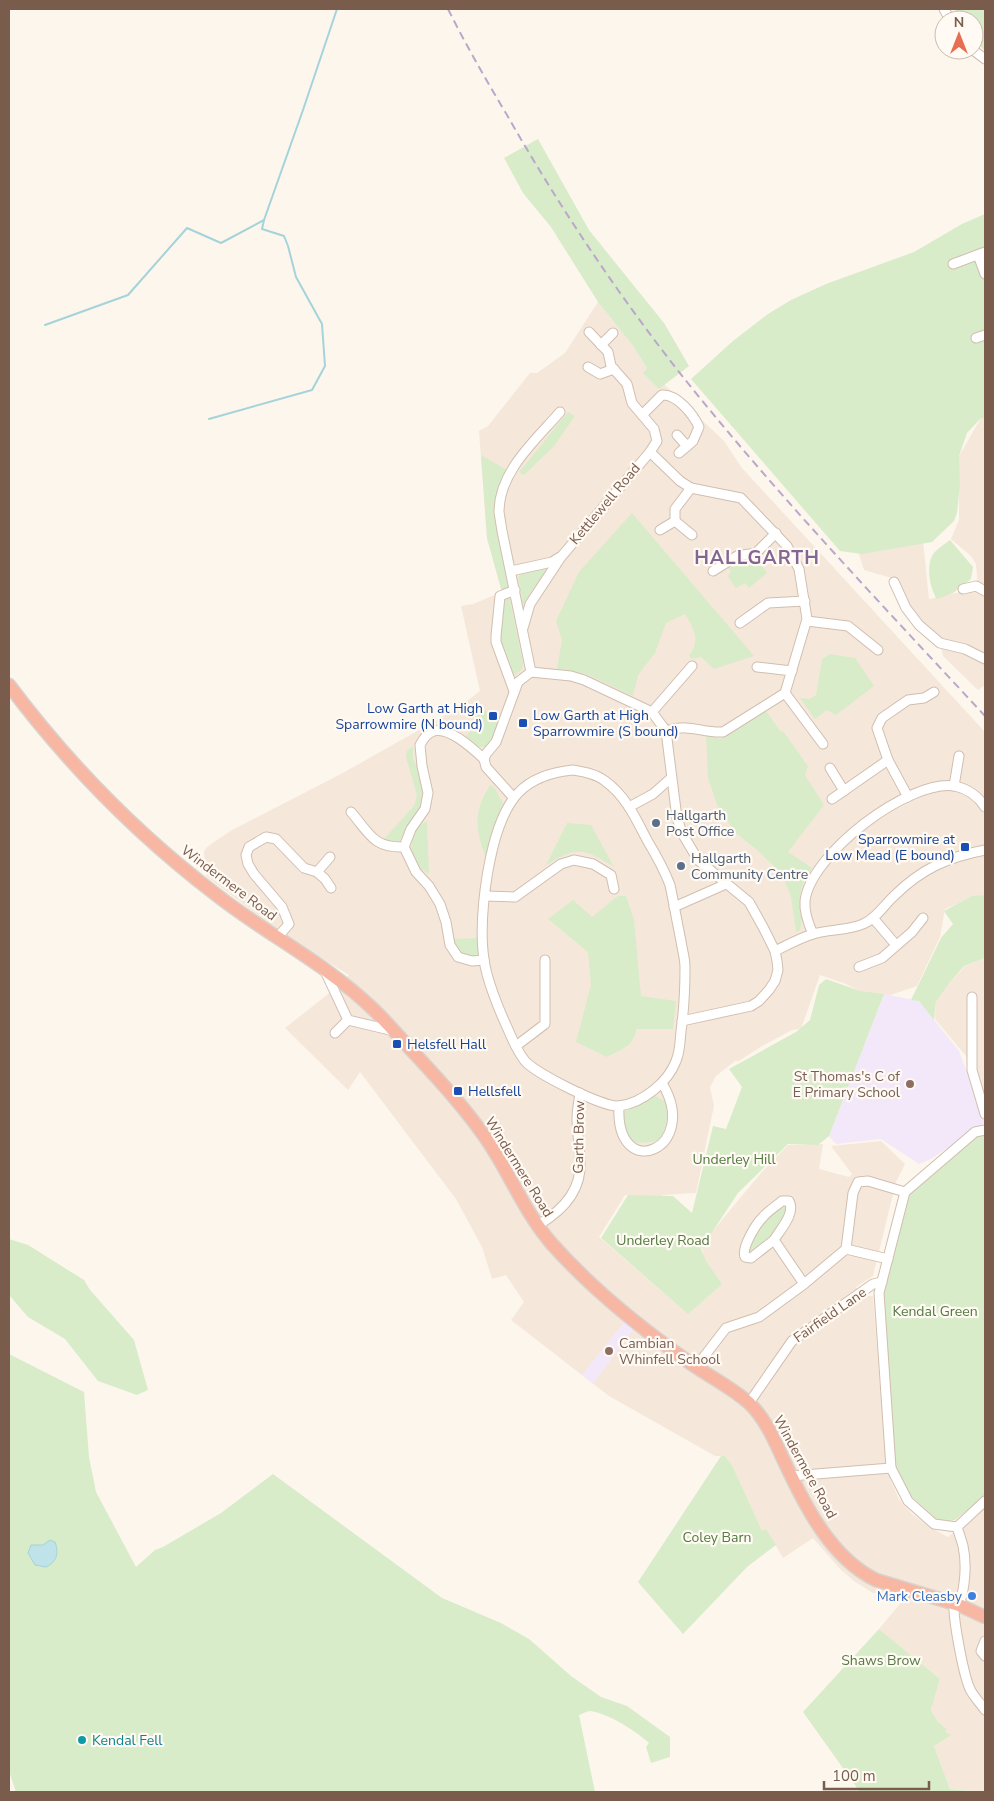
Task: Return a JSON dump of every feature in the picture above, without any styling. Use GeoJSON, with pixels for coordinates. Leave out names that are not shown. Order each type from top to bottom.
{"type":"FeatureCollection","features":[{"type":"Feature","properties":{"kind":"highway","name":"Windermere Road"},"geometry":{"type":"LineString","coordinates":[[9,685],[82,773],[122,814],[206,887],[354,991],[394,1031],[452,1095],[486,1138],[538,1225],[550,1241],[595,1288],[636,1323],[749,1403],[769,1431],[791,1476],[816,1520],[840,1552],[857,1570],[876,1580],[957,1605],[985,1617]]}},
{"type":"Feature","properties":{"kind":"street"},"geometry":{"type":"LineString","coordinates":[[953,264],[982,253],[985,274]]}},
{"type":"Feature","properties":{"kind":"street"},"geometry":{"type":"LineString","coordinates":[[589,332],[608,352],[611,366],[627,384],[632,403],[654,429],[657,442],[650,452],[680,481],[691,488],[741,498],[787,546],[798,569],[805,601],[807,621],[785,693],[723,732],[678,727],[666,731]]}},
{"type":"Feature","properties":{"kind":"street"},"geometry":{"type":"LineString","coordinates":[[601,344],[613,333]]}},
{"type":"Feature","properties":{"kind":"street"},"geometry":{"type":"LineString","coordinates":[[976,338],[985,335]]}},
{"type":"Feature","properties":{"kind":"street"},"geometry":{"type":"LineString","coordinates":[[588,367],[600,374],[614,369]]}},
{"type":"Feature","properties":{"kind":"street"},"geometry":{"type":"LineString","coordinates":[[642,414],[662,395],[668,394],[675,398],[695,418],[699,427],[692,441],[679,453]]}},
{"type":"Feature","properties":{"kind":"street"},"geometry":{"type":"LineString","coordinates":[[531,672],[499,512],[503,488],[513,466],[560,412]]}},
{"type":"Feature","properties":{"kind":"street"},"geometry":{"type":"LineString","coordinates":[[676,435],[687,446]]}},
{"type":"Feature","properties":{"kind":"street","name":"Kettlewell Road"},"geometry":{"type":"LineString","coordinates":[[522,628],[530,604],[561,557],[650,452]]}},
{"type":"Feature","properties":{"kind":"street"},"geometry":{"type":"LineString","coordinates":[[675,521],[676,509],[691,488]]}},
{"type":"Feature","properties":{"kind":"street"},"geometry":{"type":"LineString","coordinates":[[660,530],[675,521]]}},
{"type":"Feature","properties":{"kind":"street"},"geometry":{"type":"LineString","coordinates":[[675,521],[692,535]]}},
{"type":"Feature","properties":{"kind":"street"},"geometry":{"type":"LineString","coordinates":[[713,571],[737,556],[756,553],[776,533]]}},
{"type":"Feature","properties":{"kind":"street","name":"Kettlewell Road"},"geometry":{"type":"LineString","coordinates":[[511,571],[552,562],[561,557]]}},
{"type":"Feature","properties":{"kind":"street"},"geometry":{"type":"LineString","coordinates":[[894,582],[906,608],[919,625],[936,640],[940,643],[965,649],[985,658]]}},
{"type":"Feature","properties":{"kind":"street"},"geometry":{"type":"LineString","coordinates":[[963,589],[976,586],[985,591]]}},
{"type":"Feature","properties":{"kind":"street"},"geometry":{"type":"LineString","coordinates":[[514,691],[496,642],[496,636],[500,596],[515,590]]}},
{"type":"Feature","properties":{"kind":"street"},"geometry":{"type":"LineString","coordinates":[[740,623],[768,603],[805,601]]}},
{"type":"Feature","properties":{"kind":"street"},"geometry":{"type":"LineString","coordinates":[[807,621],[848,626],[878,650]]}},
{"type":"Feature","properties":{"kind":"street"},"geometry":{"type":"LineString","coordinates":[[652,712],[692,666]]}},
{"type":"Feature","properties":{"kind":"street"},"geometry":{"type":"LineString","coordinates":[[757,667],[792,671]]}},
{"type":"Feature","properties":{"kind":"street"},"geometry":{"type":"LineString","coordinates":[[484,759],[496,742],[518,682],[531,672],[571,676],[584,680],[652,712],[666,731],[677,818],[682,833],[698,860],[749,902],[763,927],[778,961],[778,970],[774,981],[759,1001],[740,1010],[682,1021]]}},
{"type":"Feature","properties":{"kind":"street"},"geometry":{"type":"LineString","coordinates":[[908,796],[888,760],[877,728],[882,718],[908,700],[924,698],[934,692]]}},
{"type":"Feature","properties":{"kind":"street"},"geometry":{"type":"LineString","coordinates":[[785,693],[823,744]]}},
{"type":"Feature","properties":{"kind":"street"},"geometry":{"type":"LineString","coordinates":[[484,960],[472,961],[458,957],[450,945],[446,922],[440,904],[429,886],[416,872],[404,847],[411,828],[425,809],[428,792],[419,750],[420,744],[426,736],[433,732],[444,731],[466,743],[484,759],[486,767],[513,798]]}},
{"type":"Feature","properties":{"kind":"street"},"geometry":{"type":"LineString","coordinates":[[954,786],[959,756]]}},
{"type":"Feature","properties":{"kind":"street"},"geometry":{"type":"LineString","coordinates":[[832,799],[888,760]]}},
{"type":"Feature","properties":{"kind":"street"},"geometry":{"type":"LineString","coordinates":[[830,768],[844,791]]}},
{"type":"Feature","properties":{"kind":"street"},"geometry":{"type":"LineString","coordinates":[[573,770],[589,773],[605,780],[617,791],[629,807],[665,873],[674,907],[685,965],[682,1021],[677,1060],[669,1076],[638,1100],[619,1106],[604,1103],[537,1072],[525,1061],[500,1011],[484,960],[483,926],[490,860],[498,828],[513,798],[525,786],[540,776],[556,772],[573,770]]}},
{"type":"Feature","properties":{"kind":"street"},"geometry":{"type":"LineString","coordinates":[[629,807],[653,794],[671,778]]}},
{"type":"Feature","properties":{"kind":"street"},"geometry":{"type":"LineString","coordinates":[[813,934],[806,917],[805,901],[809,884],[829,855],[872,818],[908,796],[936,788],[954,786],[968,791],[979,798],[985,807]]}},
{"type":"Feature","properties":{"kind":"street"},"geometry":{"type":"LineString","coordinates":[[351,812],[379,844],[389,848],[404,847]]}},
{"type":"Feature","properties":{"kind":"street"},"geometry":{"type":"LineString","coordinates":[[279,938],[289,924],[282,907],[248,864],[246,855],[249,847],[266,837],[276,839],[304,868],[317,872],[331,888]]}},
{"type":"Feature","properties":{"kind":"street"},"geometry":{"type":"LineString","coordinates":[[774,951],[813,934],[851,928],[863,924],[873,918],[908,882],[932,866],[964,854],[985,850]]}},
{"type":"Feature","properties":{"kind":"street"},"geometry":{"type":"LineString","coordinates":[[317,872],[330,857]]}},
{"type":"Feature","properties":{"kind":"street"},"geometry":{"type":"LineString","coordinates":[[485,896],[515,897],[561,864],[574,860],[593,864],[610,875],[614,889]]}},
{"type":"Feature","properties":{"kind":"street"},"geometry":{"type":"LineString","coordinates":[[674,907],[726,884]]}},
{"type":"Feature","properties":{"kind":"street"},"geometry":{"type":"LineString","coordinates":[[873,918],[896,945]]}},
{"type":"Feature","properties":{"kind":"street"},"geometry":{"type":"LineString","coordinates":[[859,968],[882,958],[912,932],[923,918]]}},
{"type":"Feature","properties":{"kind":"street"},"geometry":{"type":"LineString","coordinates":[[516,1046],[545,1024],[545,960]]}},
{"type":"Feature","properties":{"kind":"street"},"geometry":{"type":"LineString","coordinates":[[324,969],[348,1020]]}},
{"type":"Feature","properties":{"kind":"street"},"geometry":{"type":"LineString","coordinates":[[972,998],[972,1070],[985,1114]]}},
{"type":"Feature","properties":{"kind":"street"},"geometry":{"type":"LineString","coordinates":[[348,1020],[394,1031]]}},
{"type":"Feature","properties":{"kind":"street"},"geometry":{"type":"LineString","coordinates":[[335,1033],[348,1020]]}},
{"type":"Feature","properties":{"kind":"street"},"geometry":{"type":"LineString","coordinates":[[619,1106],[618,1119],[624,1140],[640,1152],[657,1148],[667,1139],[673,1114],[669,1095],[662,1083]]}},
{"type":"Feature","properties":{"kind":"street","name":"Garth Brow"},"geometry":{"type":"LineString","coordinates":[[538,1225],[567,1202],[578,1184],[580,1164],[577,1119],[580,1092]]}},
{"type":"Feature","properties":{"kind":"street"},"geometry":{"type":"LineString","coordinates":[[985,1130],[975,1132],[905,1192],[879,1293],[891,1468],[908,1501],[934,1524],[957,1527],[985,1502]]}},
{"type":"Feature","properties":{"kind":"street"},"geometry":{"type":"LineString","coordinates":[[696,1367],[726,1328],[759,1317],[804,1284],[846,1249],[853,1193],[858,1182],[868,1181],[905,1192]]}},
{"type":"Feature","properties":{"kind":"street"},"geometry":{"type":"LineString","coordinates":[[782,1201],[789,1201],[792,1205],[790,1214],[774,1240],[750,1258],[745,1257],[743,1253],[745,1245],[762,1217],[782,1201]]}},
{"type":"Feature","properties":{"kind":"street"},"geometry":{"type":"LineString","coordinates":[[774,1240],[804,1284]]}},
{"type":"Feature","properties":{"kind":"street"},"geometry":{"type":"LineString","coordinates":[[846,1249],[888,1259]]}},
{"type":"Feature","properties":{"kind":"street","name":"Fairfield Lane"},"geometry":{"type":"LineString","coordinates":[[749,1403],[792,1341],[873,1284],[882,1282]]}},
{"type":"Feature","properties":{"kind":"street"},"geometry":{"type":"LineString","coordinates":[[791,1476],[891,1468]]}},
{"type":"Feature","properties":{"kind":"street"},"geometry":{"type":"LineString","coordinates":[[957,1527],[963,1546],[964,1563],[963,1588],[954,1612],[960,1652],[968,1685],[985,1710]]}},
{"type":"Feature","properties":{"kind":"street"},"geometry":{"type":"LineString","coordinates":[[985,1641],[981,1651],[985,1656]]}},
{"type":"Feature","properties":{"kind":"shaded area"},"geometry":{"type":"Polygon","coordinates":[[[598,302],[633,346],[647,368],[724,441],[742,468],[985,732],[985,895],[973,897],[945,909],[940,937],[917,986],[876,1000],[846,984],[820,975],[801,1029],[792,1030],[762,1046],[739,1061],[735,1061],[716,1076],[710,1087],[714,1106],[696,1193],[662,1195],[661,1198],[625,1195],[599,1237],[686,1312],[719,1283],[704,1258],[702,1248],[711,1233],[761,1173],[788,1145],[823,1144],[819,1169],[849,1177],[852,1174],[831,1146],[881,1141],[905,1164],[896,1182],[873,1276],[856,1287],[864,1296],[873,1296],[886,1464],[899,1499],[911,1513],[928,1526],[948,1537],[985,1505],[985,1792],[950,1789],[934,1746],[947,1729],[938,1722],[931,1710],[940,1679],[879,1629],[904,1599],[892,1594],[873,1593],[854,1581],[840,1569],[813,1538],[783,1558],[766,1529],[762,1532],[732,1465],[725,1456],[715,1456],[609,1396],[511,1320],[524,1302],[506,1275],[492,1279],[482,1247],[456,1199],[360,1072],[348,1090],[285,1028],[349,975],[287,937],[206,876],[204,852],[207,847],[232,830],[341,774],[458,708],[480,691],[461,606],[473,604],[502,592],[487,538],[479,431],[488,426],[530,373],[537,373],[565,353],[598,302]]]}},
{"type":"Feature","properties":{"kind":"shaded area"},"geometry":{"type":"Polygon","coordinates":[[[981,418],[985,419],[985,685],[978,690],[943,656],[939,638],[909,611],[898,580],[864,570],[858,551],[923,541],[929,599],[978,588],[976,564],[971,556],[951,539],[959,520],[959,456],[981,418]]]}},
{"type":"Feature","properties":{"kind":"shaded area"},"geometry":{"type":"Polygon","coordinates":[[[985,958],[985,1099],[976,1073],[966,1056],[935,1019],[936,998],[965,966],[985,958]]]}},
{"type":"Feature","properties":{"kind":"shaded area","name":"St Thomas's C of E Primary School"},"geometry":{"type":"Polygon","coordinates":[[[884,994],[919,1001],[959,1051],[984,1117],[984,1123],[931,1159],[919,1164],[881,1139],[836,1144],[829,1136],[884,994]]]}},
{"type":"Feature","properties":{"kind":"shaded area","name":"Cambian Whinfell School"},"geometry":{"type":"Polygon","coordinates":[[[625,1321],[633,1330],[593,1384],[582,1375],[625,1321]]]}},
{"type":"Feature","properties":{"kind":"green space"},"geometry":{"type":"Polygon","coordinates":[[[985,9],[985,51],[984,10],[956,10],[985,9]]]}},
{"type":"Feature","properties":{"kind":"green space"},"geometry":{"type":"Polygon","coordinates":[[[538,139],[589,230],[664,323],[689,366],[659,389],[643,373],[647,368],[633,346],[598,302],[551,227],[523,193],[504,158],[538,139]]]}},
{"type":"Feature","properties":{"kind":"green space"},"geometry":{"type":"Polygon","coordinates":[[[985,214],[985,419],[981,418],[967,433],[959,456],[960,484],[957,513],[954,521],[932,542],[862,554],[840,551],[691,379],[733,341],[768,314],[791,300],[826,284],[914,252],[962,224],[985,214]]]}},
{"type":"Feature","properties":{"kind":"green space"},"geometry":{"type":"Polygon","coordinates":[[[568,412],[575,416],[554,446],[524,475],[519,472],[568,412]]]}},
{"type":"Feature","properties":{"kind":"green space"},"geometry":{"type":"Polygon","coordinates":[[[481,455],[507,470],[500,483],[497,498],[510,590],[502,592],[487,538],[481,455]]]}},
{"type":"Feature","properties":{"kind":"green space"},"geometry":{"type":"Polygon","coordinates":[[[632,513],[754,656],[714,669],[701,657],[692,659],[689,656],[695,645],[695,635],[685,614],[666,623],[655,653],[638,675],[633,696],[586,674],[557,669],[562,640],[556,621],[579,572],[632,513]]]}},
{"type":"Feature","properties":{"kind":"green space"},"geometry":{"type":"Polygon","coordinates":[[[950,540],[973,567],[971,579],[953,593],[937,599],[932,589],[929,570],[931,558],[934,553],[950,540]]]}},
{"type":"Feature","properties":{"kind":"green space"},"geometry":{"type":"Polygon","coordinates":[[[754,555],[767,573],[749,588],[745,583],[736,588],[728,577],[731,571],[726,567],[732,564],[748,564],[749,557],[754,555]]]}},
{"type":"Feature","properties":{"kind":"green space"},"geometry":{"type":"Polygon","coordinates":[[[543,567],[546,570],[545,573],[523,605],[518,577],[524,572],[543,567]]]}},
{"type":"Feature","properties":{"kind":"green space"},"geometry":{"type":"Polygon","coordinates":[[[509,595],[523,663],[522,669],[512,678],[499,637],[501,602],[509,595]]]}},
{"type":"Feature","properties":{"kind":"green space"},"geometry":{"type":"Polygon","coordinates":[[[830,654],[855,658],[874,686],[836,715],[827,710],[815,719],[800,698],[810,699],[816,695],[822,659],[830,654]]]}},
{"type":"Feature","properties":{"kind":"green space"},"geometry":{"type":"Polygon","coordinates":[[[480,709],[502,716],[494,739],[488,747],[476,747],[466,736],[476,724],[477,713],[480,709]]]}},
{"type":"Feature","properties":{"kind":"green space"},"geometry":{"type":"Polygon","coordinates":[[[766,711],[808,766],[805,775],[824,805],[788,852],[812,868],[801,892],[801,924],[800,930],[796,932],[791,897],[782,874],[737,834],[719,810],[708,778],[706,735],[720,739],[766,711]]]}},
{"type":"Feature","properties":{"kind":"green space"},"geometry":{"type":"Polygon","coordinates":[[[413,746],[413,759],[419,771],[425,795],[421,808],[408,825],[399,842],[394,844],[382,841],[414,806],[417,795],[406,757],[407,751],[413,746]]]}},
{"type":"Feature","properties":{"kind":"green space"},"geometry":{"type":"Polygon","coordinates":[[[490,785],[494,787],[503,803],[491,833],[486,858],[478,829],[478,813],[484,795],[490,785]]]}},
{"type":"Feature","properties":{"kind":"green space"},"geometry":{"type":"Polygon","coordinates":[[[427,821],[429,874],[418,867],[411,850],[413,833],[427,821]]]}},
{"type":"Feature","properties":{"kind":"green space"},"geometry":{"type":"Polygon","coordinates":[[[567,823],[591,825],[614,867],[595,856],[580,852],[565,855],[546,865],[567,823]]]}},
{"type":"Feature","properties":{"kind":"green space"},"geometry":{"type":"Polygon","coordinates":[[[985,895],[985,958],[964,966],[951,981],[936,1001],[934,1020],[919,1001],[911,1000],[941,938],[953,924],[944,911],[972,896],[985,895]]]}},
{"type":"Feature","properties":{"kind":"green space"},"geometry":{"type":"Polygon","coordinates":[[[618,896],[626,896],[634,920],[641,996],[676,1001],[673,1029],[636,1029],[630,1044],[607,1057],[576,1042],[591,985],[588,952],[548,919],[573,900],[592,917],[618,896]]]}},
{"type":"Feature","properties":{"kind":"green space"},"geometry":{"type":"Polygon","coordinates":[[[477,938],[479,950],[476,956],[462,954],[456,947],[453,939],[477,938]]]}},
{"type":"Feature","properties":{"kind":"green space"},"geometry":{"type":"Polygon","coordinates":[[[826,979],[860,991],[884,994],[829,1136],[818,1145],[788,1144],[738,1193],[701,1249],[706,1261],[722,1284],[688,1314],[601,1238],[628,1195],[673,1196],[692,1213],[713,1126],[726,1129],[742,1087],[729,1069],[796,1032],[810,1020],[819,985],[826,979]]]}},
{"type":"Feature","properties":{"kind":"green space"},"geometry":{"type":"Polygon","coordinates":[[[655,1096],[665,1101],[667,1111],[661,1140],[636,1142],[632,1140],[626,1130],[622,1112],[636,1107],[655,1096]]]}},
{"type":"Feature","properties":{"kind":"green space","name":"Kendal Green"},"geometry":{"type":"Polygon","coordinates":[[[985,1135],[985,1496],[955,1520],[946,1522],[935,1518],[911,1496],[893,1463],[884,1293],[909,1193],[974,1137],[985,1135]]]}},
{"type":"Feature","properties":{"kind":"green space"},"geometry":{"type":"Polygon","coordinates":[[[786,1205],[788,1207],[777,1227],[761,1245],[749,1253],[747,1251],[768,1217],[786,1205]]]}},
{"type":"Feature","properties":{"kind":"green space"},"geometry":{"type":"Polygon","coordinates":[[[9,1239],[28,1245],[84,1280],[90,1290],[134,1340],[148,1390],[137,1395],[98,1381],[65,1339],[28,1317],[9,1295],[9,1239]]]}},
{"type":"Feature","properties":{"kind":"green space"},"geometry":{"type":"Polygon","coordinates":[[[9,1354],[84,1392],[89,1457],[96,1492],[136,1567],[155,1550],[221,1513],[273,1474],[442,1598],[501,1623],[529,1639],[571,1676],[601,1697],[627,1706],[670,1737],[670,1757],[651,1763],[646,1747],[649,1743],[613,1719],[590,1711],[579,1715],[595,1792],[16,1792],[9,1771],[9,1354]]]}},
{"type":"Feature","properties":{"kind":"green space","name":"Coley Barn"},"geometry":{"type":"Polygon","coordinates":[[[721,1456],[725,1456],[732,1465],[762,1531],[766,1529],[776,1545],[747,1567],[683,1634],[638,1582],[721,1456]]]}},
{"type":"Feature","properties":{"kind":"green space","name":"Shaws Brow"},"geometry":{"type":"Polygon","coordinates":[[[879,1629],[940,1679],[931,1710],[938,1722],[947,1729],[945,1732],[951,1735],[934,1746],[950,1789],[980,1792],[860,1792],[803,1712],[879,1629]]]}},
{"type":"Feature","properties":{"kind":"water"},"geometry":{"type":"Polygon","coordinates":[[[50,1540],[55,1542],[56,1546],[55,1560],[46,1567],[35,1565],[28,1553],[31,1545],[43,1545],[50,1540]]]}},
{"type":"Feature","properties":{"kind":"waterway"},"geometry":{"type":"LineString","coordinates":[[45,325],[128,295],[187,228],[221,243],[264,220],[337,9]]}},
{"type":"Feature","properties":{"kind":"waterway"},"geometry":{"type":"LineString","coordinates":[[209,419],[312,390],[325,366],[322,324],[296,277],[284,236],[262,229],[264,220]]}},
{"type":"Feature","properties":{"kind":"railway"},"geometry":{"type":"LineString","coordinates":[[448,9],[484,76],[548,184],[592,252],[662,350],[722,425],[796,510],[985,716]]}},
{"type":"Feature","properties":{"kind":"place","name":"Low Garth at High Sparrowmire (N bound)"},"geometry":{"type":"Point","coordinates":[493,716]}},
{"type":"Feature","properties":{"kind":"place","name":"Low Garth at High Sparrowmire (S bound)"},"geometry":{"type":"Point","coordinates":[523,723]}},
{"type":"Feature","properties":{"kind":"place","name":"Hallgarth Post Office"},"geometry":{"type":"Point","coordinates":[656,823]}},
{"type":"Feature","properties":{"kind":"place","name":"Sparrowmire at Low Mead (E bound)"},"geometry":{"type":"Point","coordinates":[965,847]}},
{"type":"Feature","properties":{"kind":"place","name":"Hallgarth Community Centre"},"geometry":{"type":"Point","coordinates":[681,866]}},
{"type":"Feature","properties":{"kind":"place","name":"Helsfell Hall"},"geometry":{"type":"Point","coordinates":[397,1044]}},
{"type":"Feature","properties":{"kind":"place","name":"St Thomas's C of E Primary School"},"geometry":{"type":"Point","coordinates":[910,1084]}},
{"type":"Feature","properties":{"kind":"place","name":"Hellsfell"},"geometry":{"type":"Point","coordinates":[458,1091]}},
{"type":"Feature","properties":{"kind":"place","name":"Cambian Whinfell School"},"geometry":{"type":"Point","coordinates":[609,1351]}},
{"type":"Feature","properties":{"kind":"place","name":"Mark Cleasby"},"geometry":{"type":"Point","coordinates":[972,1596]}},
{"type":"Feature","properties":{"kind":"place","name":"Kendal Fell"},"geometry":{"type":"Point","coordinates":[82,1740]}},
{"type":"Feature","properties":{"kind":"district","name":"HALLGARTH"},"geometry":{"type":"Point","coordinates":[757,558]}},
{"type":"Feature","properties":{"kind":"park label","name":"Underley Hill"},"geometry":{"type":"Point","coordinates":[734,1159]}},
{"type":"Feature","properties":{"kind":"park label","name":"Underley Road"},"geometry":{"type":"Point","coordinates":[663,1240]}}]}
